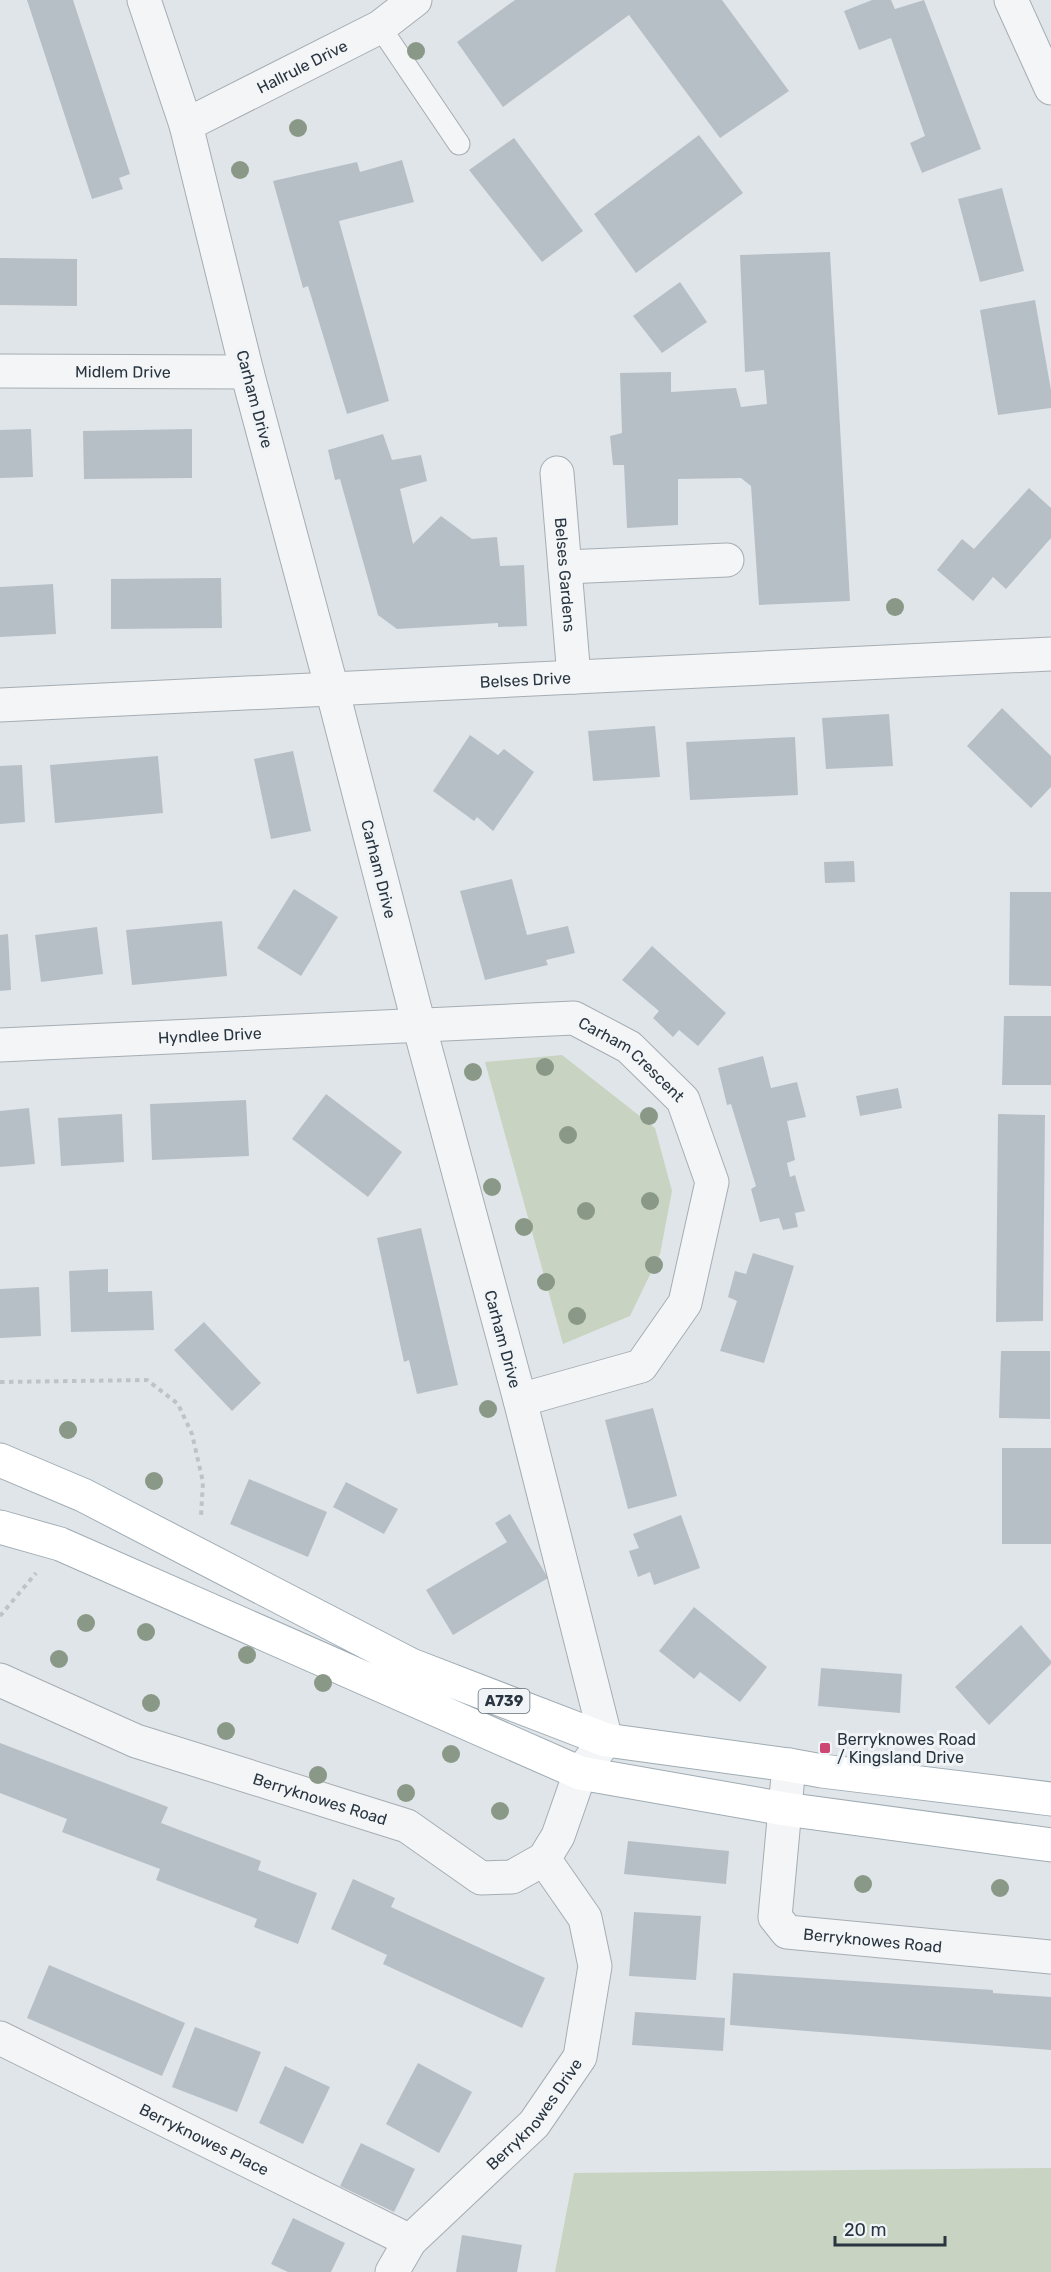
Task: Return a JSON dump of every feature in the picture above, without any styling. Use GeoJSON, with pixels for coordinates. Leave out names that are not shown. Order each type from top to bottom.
{"type":"FeatureCollection","features":[{"type":"Feature","properties":{"kind":"main road","name":"A739"},"geometry":{"type":"LineString","coordinates":[[0,1460],[83,1495],[411,1665],[606,1740],[822,1771],[1051,1799]]}},
{"type":"Feature","properties":{"kind":"main road","name":"A739"},"geometry":{"type":"LineString","coordinates":[[0,1527],[60,1544],[580,1773],[785,1809],[1051,1845]]}},
{"type":"Feature","properties":{"kind":"street","name":"Carham Drive"},"geometry":{"type":"LineString","coordinates":[[144,0],[186,125],[247,372],[520,1400],[606,1740]]}},
{"type":"Feature","properties":{"kind":"street","name":"Hallrule Drive"},"geometry":{"type":"LineString","coordinates":[[186,125],[380,27],[415,0]]}},
{"type":"Feature","properties":{"kind":"street"},"geometry":{"type":"LineString","coordinates":[[1011,0],[1049,81]]}},
{"type":"Feature","properties":{"kind":"street","name":"Midlem Drive"},"geometry":{"type":"LineString","coordinates":[[0,371],[247,372]]}},
{"type":"Feature","properties":{"kind":"street","name":"Belses Gardens"},"geometry":{"type":"LineString","coordinates":[[557,473],[574,677]]}},
{"type":"Feature","properties":{"kind":"street"},"geometry":{"type":"LineString","coordinates":[[565,567],[727,560]]}},
{"type":"Feature","properties":{"kind":"street","name":"Belses Drive"},"geometry":{"type":"LineString","coordinates":[[0,705],[1051,654]]}},
{"type":"Feature","properties":{"kind":"street","name":"Carham Crescent"},"geometry":{"type":"LineString","coordinates":[[419,1025],[574,1018],[629,1047],[682,1100],[712,1182],[685,1303],[641,1366],[520,1400]]}},
{"type":"Feature","properties":{"kind":"street","name":"Hyndlee Drive"},"geometry":{"type":"LineString","coordinates":[[0,1045],[419,1025]]}},
{"type":"Feature","properties":{"kind":"street","name":"Berryknowes Road"},"geometry":{"type":"LineString","coordinates":[[0,1680],[136,1741],[407,1826],[481,1878],[512,1877],[544,1859]]}},
{"type":"Feature","properties":{"kind":"street"},"geometry":{"type":"LineString","coordinates":[[544,1859],[558,1836],[580,1773],[606,1740]]}},
{"type":"Feature","properties":{"kind":"street","name":"Berryknowes Road"},"geometry":{"type":"LineString","coordinates":[[789,1765],[775,1917],[787,1932],[1051,1957]]}},
{"type":"Feature","properties":{"kind":"street","name":"Berryknowes Drive"},"geometry":{"type":"LineString","coordinates":[[392,2272],[410,2241],[534,2124],[580,2057],[595,1966],[585,1918],[544,1859]]}},
{"type":"Feature","properties":{"kind":"street","name":"Berryknowes Place"},"geometry":{"type":"LineString","coordinates":[[0,2038],[410,2241]]}},
{"type":"Feature","properties":{"kind":"lane"},"geometry":{"type":"LineString","coordinates":[[380,27],[459,144]]}},
{"type":"Feature","properties":{"kind":"path"},"geometry":{"type":"LineString","coordinates":[[0,1382],[147,1380],[178,1404],[192,1434],[203,1482],[201,1517]]}},
{"type":"Feature","properties":{"kind":"path"},"geometry":{"type":"LineString","coordinates":[[0,1616],[60,1544]]}},
{"type":"Feature","properties":{"kind":"green space"},"geometry":{"type":"Polygon","coordinates":[[[562,1055],[655,1128],[672,1191],[660,1254],[630,1316],[563,1344],[485,1062],[562,1055]]]}},
{"type":"Feature","properties":{"kind":"green space"},"geometry":{"type":"Polygon","coordinates":[[[1051,2168],[1051,2272],[555,2272],[574,2173],[1051,2168]]]}},
{"type":"Feature","properties":{"kind":"building"},"geometry":{"type":"Polygon","coordinates":[[[27,0],[73,0],[130,174],[119,178],[123,189],[92,199],[27,0]]]}},
{"type":"Feature","properties":{"kind":"building"},"geometry":{"type":"Polygon","coordinates":[[[515,0],[722,0],[789,91],[720,138],[629,15],[503,107],[457,42],[515,0]]]}},
{"type":"Feature","properties":{"kind":"building"},"geometry":{"type":"Polygon","coordinates":[[[872,0],[891,0],[895,9],[924,0],[981,149],[922,173],[910,143],[925,136],[891,38],[859,50],[844,11],[872,0]]]}},
{"type":"Feature","properties":{"kind":"building"},"geometry":{"type":"Polygon","coordinates":[[[699,135],[743,193],[636,273],[594,214],[699,135]]]}},
{"type":"Feature","properties":{"kind":"building"},"geometry":{"type":"Polygon","coordinates":[[[514,138],[583,231],[542,262],[469,170],[514,138]]]}},
{"type":"Feature","properties":{"kind":"building"},"geometry":{"type":"Polygon","coordinates":[[[402,160],[414,202],[339,221],[389,401],[347,414],[308,286],[303,288],[273,181],[357,162],[360,172],[402,160]]]}},
{"type":"Feature","properties":{"kind":"building"},"geometry":{"type":"Polygon","coordinates":[[[1002,188],[1024,271],[980,282],[958,199],[1002,188]]]}},
{"type":"Feature","properties":{"kind":"building"},"geometry":{"type":"Polygon","coordinates":[[[830,252],[850,601],[759,605],[751,486],[741,478],[678,479],[678,525],[627,528],[624,465],[613,465],[610,436],[622,433],[620,373],[671,372],[671,392],[736,388],[741,407],[767,404],[764,370],[745,372],[740,255],[830,252]]]}},
{"type":"Feature","properties":{"kind":"building"},"geometry":{"type":"Polygon","coordinates":[[[0,258],[77,259],[77,306],[0,305],[0,258]]]}},
{"type":"Feature","properties":{"kind":"building"},"geometry":{"type":"Polygon","coordinates":[[[680,282],[707,322],[662,353],[633,316],[680,282]]]}},
{"type":"Feature","properties":{"kind":"building"},"geometry":{"type":"Polygon","coordinates":[[[1035,300],[1051,390],[1051,408],[998,415],[980,310],[1035,300]]]}},
{"type":"Feature","properties":{"kind":"building"},"geometry":{"type":"Polygon","coordinates":[[[31,429],[33,477],[0,478],[0,430],[31,429]]]}},
{"type":"Feature","properties":{"kind":"building"},"geometry":{"type":"Polygon","coordinates":[[[192,429],[192,478],[84,479],[83,431],[192,429]]]}},
{"type":"Feature","properties":{"kind":"building"},"geometry":{"type":"Polygon","coordinates":[[[383,434],[392,460],[421,455],[427,481],[400,489],[413,544],[441,516],[472,539],[497,537],[500,566],[524,565],[527,626],[498,627],[498,623],[397,629],[378,615],[340,479],[335,480],[328,450],[383,434]]]}},
{"type":"Feature","properties":{"kind":"building"},"geometry":{"type":"Polygon","coordinates":[[[1029,488],[1051,508],[1051,538],[1006,589],[993,577],[973,601],[937,570],[962,539],[974,549],[1029,488]]]}},
{"type":"Feature","properties":{"kind":"building"},"geometry":{"type":"Polygon","coordinates":[[[221,578],[222,628],[111,629],[111,579],[221,578]]]}},
{"type":"Feature","properties":{"kind":"building"},"geometry":{"type":"Polygon","coordinates":[[[53,584],[56,634],[0,637],[0,587],[53,584]]]}},
{"type":"Feature","properties":{"kind":"building"},"geometry":{"type":"Polygon","coordinates":[[[1002,708],[1051,756],[1051,787],[1031,808],[967,746],[1002,708]]]}},
{"type":"Feature","properties":{"kind":"building"},"geometry":{"type":"Polygon","coordinates":[[[889,714],[893,766],[826,769],[822,718],[889,714]]]}},
{"type":"Feature","properties":{"kind":"building"},"geometry":{"type":"Polygon","coordinates":[[[655,726],[660,777],[593,781],[588,731],[655,726]]]}},
{"type":"Feature","properties":{"kind":"building"},"geometry":{"type":"Polygon","coordinates":[[[470,735],[498,755],[504,749],[534,772],[493,831],[477,817],[474,821],[433,791],[470,735]]]}},
{"type":"Feature","properties":{"kind":"building"},"geometry":{"type":"Polygon","coordinates":[[[795,737],[798,795],[690,800],[686,742],[795,737]]]}},
{"type":"Feature","properties":{"kind":"building"},"geometry":{"type":"Polygon","coordinates":[[[293,751],[311,831],[271,839],[254,759],[293,751]]]}},
{"type":"Feature","properties":{"kind":"building"},"geometry":{"type":"Polygon","coordinates":[[[158,756],[163,813],[55,823],[50,765],[158,756]]]}},
{"type":"Feature","properties":{"kind":"building"},"geometry":{"type":"Polygon","coordinates":[[[22,765],[25,822],[0,824],[0,766],[22,765]]]}},
{"type":"Feature","properties":{"kind":"building"},"geometry":{"type":"Polygon","coordinates":[[[854,861],[855,882],[825,883],[824,862],[854,861]]]}},
{"type":"Feature","properties":{"kind":"building"},"geometry":{"type":"Polygon","coordinates":[[[512,879],[527,935],[568,926],[575,953],[546,960],[548,965],[485,980],[460,891],[512,879]]]}},
{"type":"Feature","properties":{"kind":"building"},"geometry":{"type":"Polygon","coordinates":[[[294,889],[338,917],[301,976],[257,948],[294,889]]]}},
{"type":"Feature","properties":{"kind":"building"},"geometry":{"type":"Polygon","coordinates":[[[1010,892],[1051,892],[1051,986],[1009,985],[1010,892]]]}},
{"type":"Feature","properties":{"kind":"building"},"geometry":{"type":"Polygon","coordinates":[[[222,921],[227,976],[132,985],[126,930],[222,921]]]}},
{"type":"Feature","properties":{"kind":"building"},"geometry":{"type":"Polygon","coordinates":[[[97,927],[103,974],[41,982],[35,935],[97,927]]]}},
{"type":"Feature","properties":{"kind":"building"},"geometry":{"type":"Polygon","coordinates":[[[8,934],[11,990],[0,991],[0,935],[8,934]]]}},
{"type":"Feature","properties":{"kind":"building"},"geometry":{"type":"Polygon","coordinates":[[[652,946],[726,1013],[698,1046],[679,1030],[673,1037],[653,1018],[659,1011],[622,980],[652,946]]]}},
{"type":"Feature","properties":{"kind":"building"},"geometry":{"type":"Polygon","coordinates":[[[1004,1016],[1051,1016],[1051,1085],[1002,1085],[1004,1016]]]}},
{"type":"Feature","properties":{"kind":"building"},"geometry":{"type":"Polygon","coordinates":[[[763,1056],[771,1088],[797,1082],[806,1117],[787,1121],[795,1160],[787,1163],[790,1177],[795,1175],[805,1211],[795,1213],[798,1227],[783,1230],[779,1218],[760,1222],[751,1189],[756,1186],[731,1104],[727,1105],[718,1068],[763,1056]]]}},
{"type":"Feature","properties":{"kind":"building"},"geometry":{"type":"Polygon","coordinates":[[[898,1088],[902,1108],[860,1116],[856,1096],[898,1088]]]}},
{"type":"Feature","properties":{"kind":"building"},"geometry":{"type":"Polygon","coordinates":[[[326,1094],[402,1152],[368,1197],[292,1139],[326,1094]]]}},
{"type":"Feature","properties":{"kind":"building"},"geometry":{"type":"Polygon","coordinates":[[[246,1100],[249,1156],[152,1160],[150,1104],[246,1100]]]}},
{"type":"Feature","properties":{"kind":"building"},"geometry":{"type":"Polygon","coordinates":[[[29,1108],[35,1164],[0,1167],[0,1111],[29,1108]]]}},
{"type":"Feature","properties":{"kind":"building"},"geometry":{"type":"Polygon","coordinates":[[[122,1114],[124,1162],[61,1166],[58,1118],[122,1114]]]}},
{"type":"Feature","properties":{"kind":"building"},"geometry":{"type":"Polygon","coordinates":[[[998,1114],[1045,1115],[1043,1321],[996,1322],[998,1114]]]}},
{"type":"Feature","properties":{"kind":"building"},"geometry":{"type":"Polygon","coordinates":[[[421,1228],[458,1385],[417,1394],[409,1360],[404,1362],[377,1238],[421,1228]]]}},
{"type":"Feature","properties":{"kind":"building"},"geometry":{"type":"Polygon","coordinates":[[[753,1253],[794,1266],[764,1363],[720,1351],[737,1301],[728,1297],[735,1271],[746,1274],[753,1253]]]}},
{"type":"Feature","properties":{"kind":"building"},"geometry":{"type":"Polygon","coordinates":[[[108,1269],[108,1292],[152,1291],[154,1330],[71,1332],[69,1271],[108,1269]]]}},
{"type":"Feature","properties":{"kind":"building"},"geometry":{"type":"Polygon","coordinates":[[[39,1287],[41,1336],[0,1338],[0,1289],[39,1287]]]}},
{"type":"Feature","properties":{"kind":"building"},"geometry":{"type":"Polygon","coordinates":[[[204,1322],[261,1383],[232,1411],[174,1350],[204,1322]]]}},
{"type":"Feature","properties":{"kind":"building"},"geometry":{"type":"Polygon","coordinates":[[[1001,1351],[1050,1351],[1050,1419],[999,1418],[1001,1351]]]}},
{"type":"Feature","properties":{"kind":"building"},"geometry":{"type":"Polygon","coordinates":[[[653,1408],[677,1496],[628,1509],[605,1420],[653,1408]]]}},
{"type":"Feature","properties":{"kind":"building"},"geometry":{"type":"Polygon","coordinates":[[[1002,1448],[1051,1448],[1051,1544],[1002,1544],[1002,1448]]]}},
{"type":"Feature","properties":{"kind":"building"},"geometry":{"type":"Polygon","coordinates":[[[249,1479],[327,1512],[308,1557],[230,1524],[249,1479]]]}},
{"type":"Feature","properties":{"kind":"building"},"geometry":{"type":"Polygon","coordinates":[[[346,1482],[398,1509],[384,1534],[333,1507],[346,1482]]]}},
{"type":"Feature","properties":{"kind":"building"},"geometry":{"type":"Polygon","coordinates":[[[510,1514],[548,1578],[453,1635],[426,1590],[507,1542],[495,1523],[510,1514]]]}},
{"type":"Feature","properties":{"kind":"building"},"geometry":{"type":"Polygon","coordinates":[[[681,1515],[700,1568],[654,1585],[650,1572],[638,1577],[629,1551],[639,1548],[633,1534],[681,1515]]]}},
{"type":"Feature","properties":{"kind":"building"},"geometry":{"type":"Polygon","coordinates":[[[694,1607],[767,1667],[740,1702],[700,1672],[694,1679],[659,1651],[694,1607]]]}},
{"type":"Feature","properties":{"kind":"building"},"geometry":{"type":"Polygon","coordinates":[[[1021,1625],[1051,1661],[1051,1664],[989,1725],[955,1687],[1021,1625]]]}},
{"type":"Feature","properties":{"kind":"building"},"geometry":{"type":"Polygon","coordinates":[[[821,1668],[902,1674],[900,1713],[818,1706],[821,1668]]]}},
{"type":"Feature","properties":{"kind":"building"},"geometry":{"type":"Polygon","coordinates":[[[0,1743],[168,1807],[161,1823],[261,1861],[258,1870],[317,1893],[298,1944],[254,1927],[257,1919],[156,1880],[160,1869],[62,1832],[67,1819],[0,1793],[0,1743]]]}},
{"type":"Feature","properties":{"kind":"building"},"geometry":{"type":"Polygon","coordinates":[[[628,1841],[729,1851],[726,1884],[624,1874],[628,1841]]]}},
{"type":"Feature","properties":{"kind":"building"},"geometry":{"type":"Polygon","coordinates":[[[353,1879],[395,1898],[391,1907],[545,1978],[522,2028],[383,1964],[387,1955],[331,1929],[353,1879]]]}},
{"type":"Feature","properties":{"kind":"building"},"geometry":{"type":"Polygon","coordinates":[[[634,1912],[701,1916],[696,1980],[629,1976],[634,1912]]]}},
{"type":"Feature","properties":{"kind":"building"},"geometry":{"type":"Polygon","coordinates":[[[49,1965],[185,2023],[162,2076],[27,2018],[49,1965]]]}},
{"type":"Feature","properties":{"kind":"building"},"geometry":{"type":"Polygon","coordinates":[[[733,1973],[993,1990],[993,1993],[1051,1997],[1051,2050],[730,2025],[733,1973]]]}},
{"type":"Feature","properties":{"kind":"building"},"geometry":{"type":"Polygon","coordinates":[[[635,2012],[725,2018],[723,2051],[632,2045],[635,2012]]]}},
{"type":"Feature","properties":{"kind":"building"},"geometry":{"type":"Polygon","coordinates":[[[195,2027],[261,2052],[237,2112],[172,2087],[195,2027]]]}},
{"type":"Feature","properties":{"kind":"building"},"geometry":{"type":"Polygon","coordinates":[[[418,2063],[472,2092],[439,2153],[386,2124],[418,2063]]]}},
{"type":"Feature","properties":{"kind":"building"},"geometry":{"type":"Polygon","coordinates":[[[285,2066],[330,2087],[303,2144],[259,2123],[285,2066]]]}},
{"type":"Feature","properties":{"kind":"building"},"geometry":{"type":"Polygon","coordinates":[[[361,2143],[415,2169],[394,2212],[340,2186],[361,2143]]]}},
{"type":"Feature","properties":{"kind":"building"},"geometry":{"type":"Polygon","coordinates":[[[293,2218],[345,2243],[331,2272],[288,2272],[271,2264],[293,2218]]]}},
{"type":"Feature","properties":{"kind":"building"},"geometry":{"type":"Polygon","coordinates":[[[462,2235],[522,2245],[517,2272],[456,2272],[462,2235]]]}},
{"type":"Feature","properties":{"kind":"place","name":"Berryknowes Road / Kingsland Drive"},"geometry":{"type":"Point","coordinates":[825,1748]}}]}
